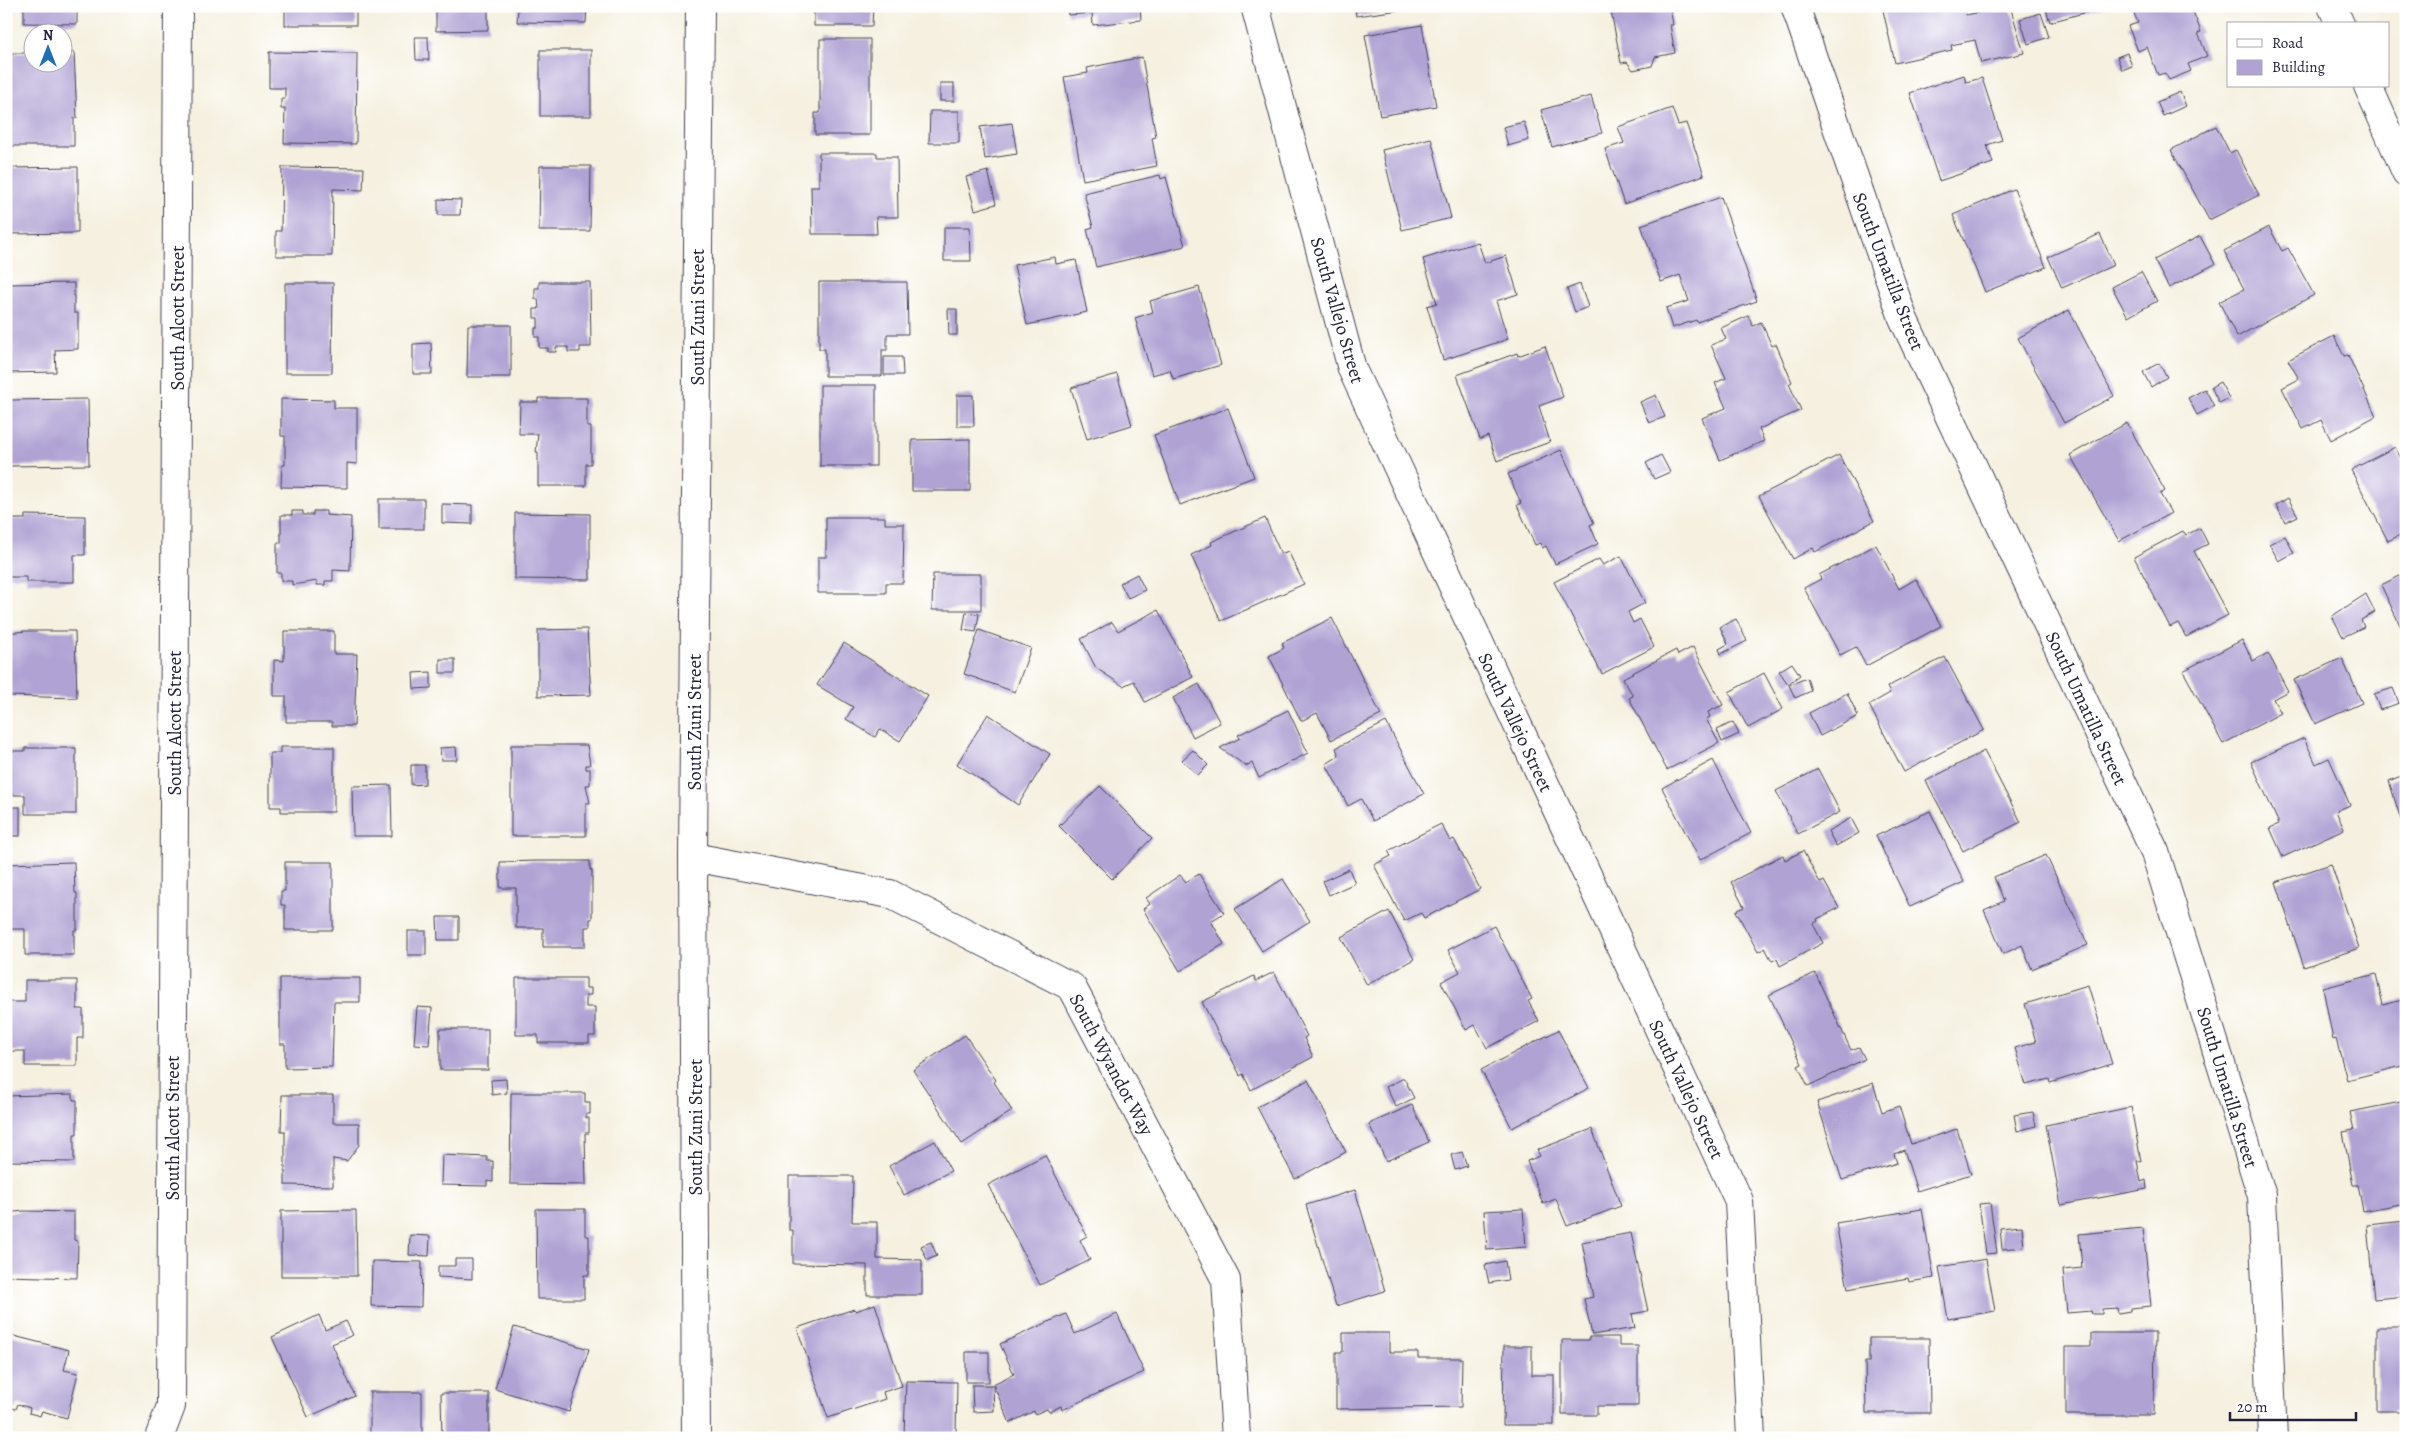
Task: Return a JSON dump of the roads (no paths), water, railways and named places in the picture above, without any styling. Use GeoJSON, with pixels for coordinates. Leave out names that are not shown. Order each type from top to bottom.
{"type":"FeatureCollection","features":[{"type":"Feature","properties":{"kind":"street","name":"South Alcott Street"},"geometry":{"type":"LineString","coordinates":[[159,1438],[171,1406],[178,6]]}},
{"type":"Feature","properties":{"kind":"street","name":"South Zuni Street"},"geometry":{"type":"LineString","coordinates":[[696,1438],[694,857],[700,6]]}},
{"type":"Feature","properties":{"kind":"street","name":"South Vallejo Street"},"geometry":{"type":"LineString","coordinates":[[1255,6],[1352,369],[1739,1201],[1751,1438]]}},
{"type":"Feature","properties":{"kind":"street","name":"South Umatilla Street"},"geometry":{"type":"LineString","coordinates":[[1795,6],[1903,318],[2154,852],[2262,1196],[2273,1438]]}},
{"type":"Feature","properties":{"kind":"street"},"geometry":{"type":"LineString","coordinates":[[2332,6],[2339,22]]}},
{"type":"Feature","properties":{"kind":"street"},"geometry":{"type":"LineString","coordinates":[[2369,88],[2406,172]]}},
{"type":"Feature","properties":{"kind":"street","name":"South Wyandot Way"},"geometry":{"type":"LineString","coordinates":[[694,857],[890,894],[1072,987],[1226,1280],[1236,1438]]}}]}
